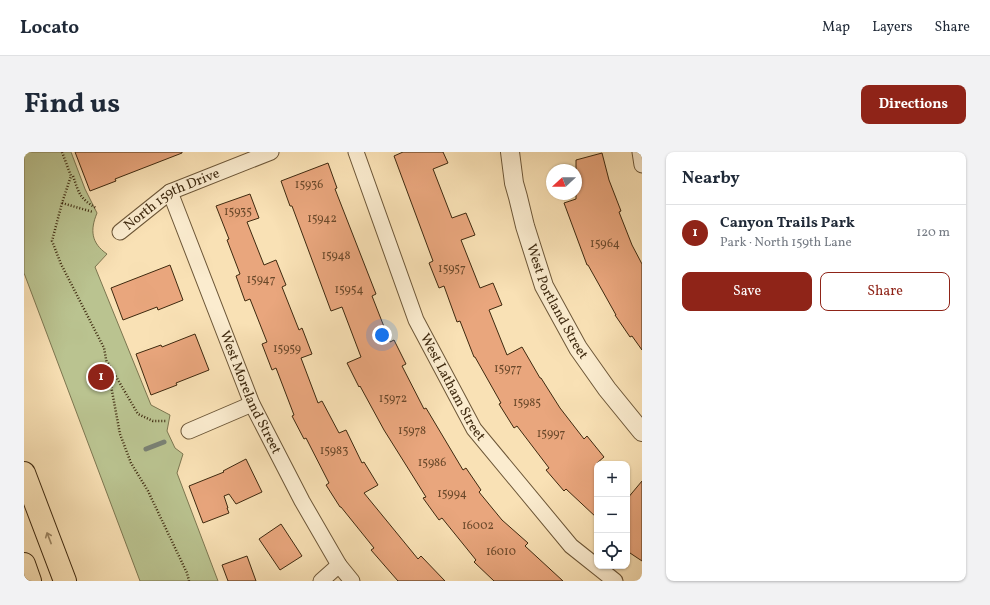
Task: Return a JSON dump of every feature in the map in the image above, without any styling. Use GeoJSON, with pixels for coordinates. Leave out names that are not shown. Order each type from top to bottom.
{"type":"FeatureCollection","features":[{"type":"Feature","properties":{"kind":"highway"},"geometry":{"type":"LineString","coordinates":[[24,473],[64,579]]}},
{"type":"Feature","properties":{"kind":"highway"},"geometry":{"type":"LineString","coordinates":[[24,564],[30,581]]}},
{"type":"Feature","properties":{"kind":"street","name":"North 159th Drive"},"geometry":{"type":"LineString","coordinates":[[120,232],[170,192],[271,152]]}},
{"type":"Feature","properties":{"kind":"street","name":"West Latham Street"},"geometry":{"type":"LineString","coordinates":[[356,152],[416,320],[474,429],[572,546],[615,581]]}},
{"type":"Feature","properties":{"kind":"street","name":"West Portland Street"},"geometry":{"type":"LineString","coordinates":[[510,152],[514,183],[525,226],[544,286],[578,348],[607,389],[642,432]]}},
{"type":"Feature","properties":{"kind":"street"},"geometry":{"type":"LineString","coordinates":[[640,152],[642,165]]}},
{"type":"Feature","properties":{"kind":"street","name":"West Moreland Street"},"geometry":{"type":"LineString","coordinates":[[170,192],[252,404],[302,502],[339,565],[352,581]]}},
{"type":"Feature","properties":{"kind":"street"},"geometry":{"type":"LineString","coordinates":[[189,431],[252,404]]}},
{"type":"Feature","properties":{"kind":"street"},"geometry":{"type":"LineString","coordinates":[[321,581],[339,565]]}},
{"type":"Feature","properties":{"kind":"path"},"geometry":{"type":"LineString","coordinates":[[62,152],[71,176],[52,241],[61,264],[104,348],[120,434],[131,463],[148,491],[187,573],[189,581]]}},
{"type":"Feature","properties":{"kind":"path"},"geometry":{"type":"LineString","coordinates":[[73,176],[80,196],[87,203],[96,208]]}},
{"type":"Feature","properties":{"kind":"path"},"geometry":{"type":"LineString","coordinates":[[62,203],[93,212]]}},
{"type":"Feature","properties":{"kind":"path"},"geometry":{"type":"LineString","coordinates":[[106,360],[138,414],[153,421],[167,421]]}},
{"type":"Feature","properties":{"kind":"green space"},"geometry":{"type":"Polygon","coordinates":[[[24,152],[71,152],[85,189],[97,213],[93,225],[93,236],[98,245],[107,254],[95,267],[151,405],[170,415],[167,431],[175,448],[183,454],[177,473],[218,581],[140,581],[24,273],[24,152]]]}},
{"type":"Feature","properties":{"kind":"building"},"geometry":{"type":"Polygon","coordinates":[[[75,152],[182,153],[115,179],[116,181],[90,191],[75,152]]]}},
{"type":"Feature","properties":{"kind":"building"},"geometry":{"type":"Polygon","coordinates":[[[403,152],[443,152],[448,163],[433,169],[452,218],[466,213],[475,235],[461,240],[480,288],[493,283],[502,305],[489,310],[507,355],[522,347],[560,408],[584,439],[587,436],[604,457],[599,461],[594,461],[594,515],[566,489],[564,491],[546,470],[549,468],[517,426],[514,428],[499,404],[501,403],[474,357],[460,321],[457,322],[444,286],[439,288],[429,263],[433,261],[394,156],[403,152]]]}},
{"type":"Feature","properties":{"kind":"building"},"geometry":{"type":"Polygon","coordinates":[[[602,153],[609,180],[621,211],[619,212],[632,245],[642,264],[642,350],[632,336],[630,337],[615,315],[587,265],[564,203],[573,200],[582,200],[582,164],[576,164],[576,160],[602,153]]]}},
{"type":"Feature","properties":{"kind":"building"},"geometry":{"type":"Polygon","coordinates":[[[328,163],[337,188],[335,189],[376,294],[372,296],[390,342],[394,340],[406,364],[402,366],[424,409],[426,408],[463,470],[466,468],[481,490],[479,492],[502,520],[528,543],[525,546],[563,581],[494,581],[474,562],[476,560],[442,518],[439,520],[423,498],[426,497],[384,430],[360,386],[359,387],[347,363],[361,357],[342,307],[331,311],[292,206],[290,206],[281,181],[328,163]]]}},
{"type":"Feature","properties":{"kind":"building"},"geometry":{"type":"Polygon","coordinates":[[[250,194],[259,218],[247,222],[264,265],[276,260],[286,285],[282,287],[299,330],[302,328],[312,354],[301,358],[318,403],[322,401],[339,433],[346,430],[362,463],[364,462],[378,485],[364,493],[418,559],[421,556],[445,581],[398,581],[371,550],[374,548],[340,507],[326,485],[329,483],[306,438],[304,439],[292,416],[294,415],[276,368],[272,370],[262,344],[267,342],[250,299],[245,301],[236,276],[240,274],[227,240],[229,239],[216,206],[250,194]]]}},
{"type":"Feature","properties":{"kind":"building"},"geometry":{"type":"Polygon","coordinates":[[[170,265],[183,300],[158,310],[157,307],[123,320],[111,288],[170,265]]]}},
{"type":"Feature","properties":{"kind":"building"},"geometry":{"type":"Polygon","coordinates":[[[195,334],[209,370],[151,395],[136,354],[161,345],[162,347],[195,334]]]}},
{"type":"Feature","properties":{"kind":"building"},"geometry":{"type":"Polygon","coordinates":[[[246,459],[262,492],[236,504],[229,494],[224,496],[229,513],[203,523],[189,486],[224,472],[223,471],[246,459]]]}},
{"type":"Feature","properties":{"kind":"building"},"geometry":{"type":"Polygon","coordinates":[[[642,481],[642,561],[630,553],[630,495],[642,481]]]}},
{"type":"Feature","properties":{"kind":"building"},"geometry":{"type":"Polygon","coordinates":[[[281,524],[302,556],[280,570],[259,539],[281,524]]]}},
{"type":"Feature","properties":{"kind":"building"},"geometry":{"type":"Polygon","coordinates":[[[247,556],[256,581],[228,581],[222,565],[247,556]]]}},
{"type":"Feature","properties":{"kind":"waterway"},"geometry":{"type":"LineString","coordinates":[[146,449],[164,442]]}},
{"type":"Feature","properties":{"kind":"place","name":"Canyon Trails Park"},"geometry":{"type":"Point","coordinates":[101,377]}}]}
